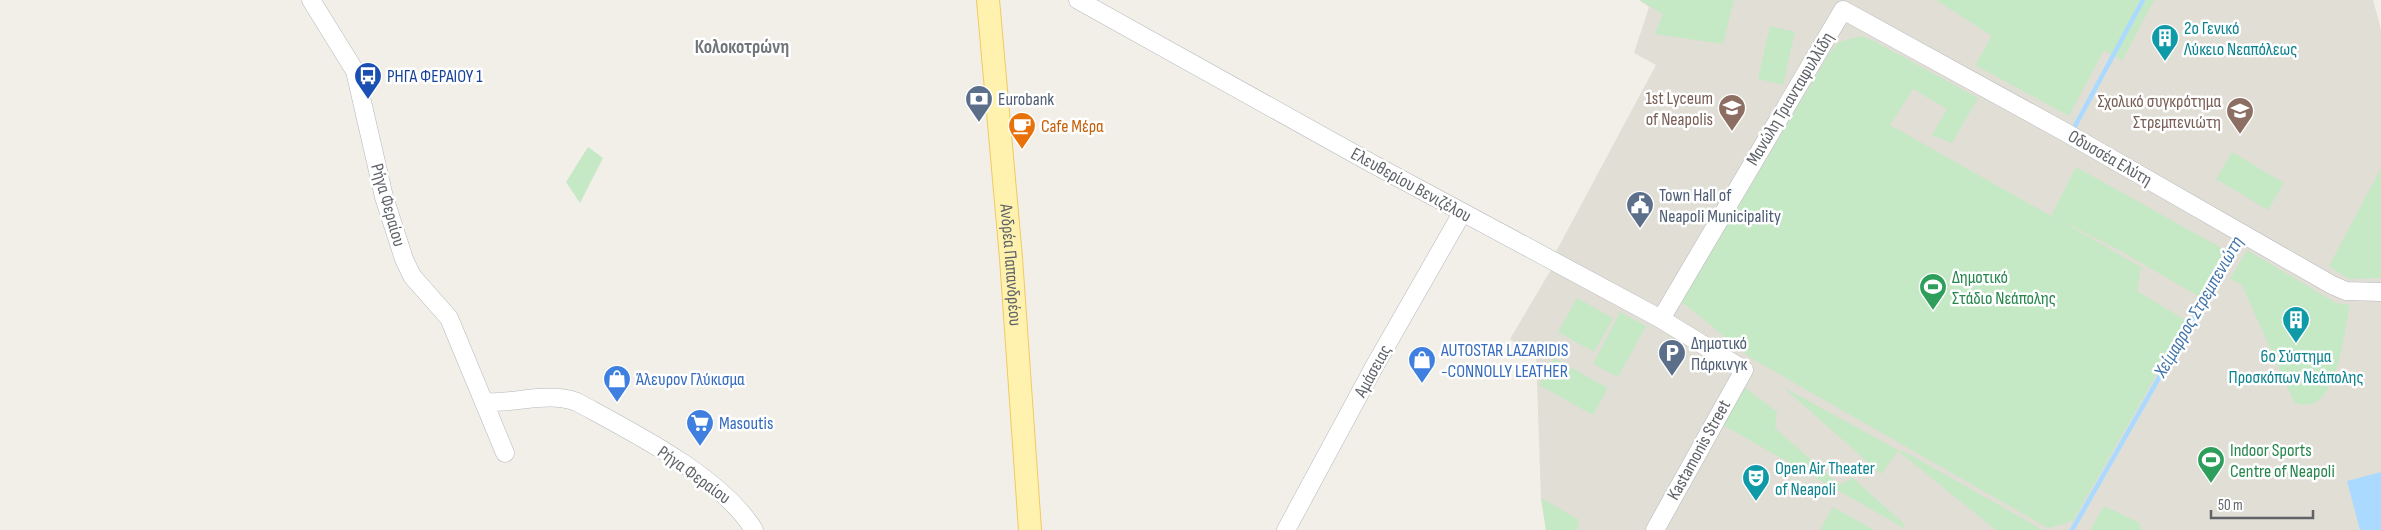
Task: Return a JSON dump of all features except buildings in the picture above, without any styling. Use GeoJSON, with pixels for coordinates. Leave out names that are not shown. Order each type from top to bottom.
{"type":"FeatureCollection","features":[{"type":"Feature","properties":{"kind":"main road","name":"Ανδρέα Παπανδρέου"},"geometry":{"type":"LineString","coordinates":[[988,0],[1011,258],[1030,530]]}},
{"type":"Feature","properties":{"kind":"street","name":"Ρήγα Φεραίου"},"geometry":{"type":"LineString","coordinates":[[311,0],[355,71],[382,188],[404,259],[412,276],[448,318],[505,453]]}},
{"type":"Feature","properties":{"kind":"street","name":"Ελευθερίου Βενιζέλου"},"geometry":{"type":"LineString","coordinates":[[1078,0],[1462,213],[1661,319],[1744,370]]}},
{"type":"Feature","properties":{"kind":"street","name":"Μανώλη Τριανταφυλλίδη"},"geometry":{"type":"LineString","coordinates":[[1661,319],[1843,10]]}},
{"type":"Feature","properties":{"kind":"street","name":"Οδυσσέα Ελύτη"},"geometry":{"type":"LineString","coordinates":[[1843,10],[2065,132],[2332,286],[2346,291],[2381,292]]}},
{"type":"Feature","properties":{"kind":"street","name":"Αμάσειας"},"geometry":{"type":"LineString","coordinates":[[1286,530],[1374,367],[1462,213]]}},
{"type":"Feature","properties":{"kind":"street","name":"Kastamonis Street"},"geometry":{"type":"LineString","coordinates":[[1655,530],[1744,370]]}},
{"type":"Feature","properties":{"kind":"street","name":"Ρήγα Φεραίου"},"geometry":{"type":"LineString","coordinates":[[484,402],[507,402],[550,397],[569,399],[658,448],[725,495],[754,530]]}},
{"type":"Feature","properties":{"kind":"shaded area"},"geometry":{"type":"Polygon","coordinates":[[[1639,0],[2373,0],[2381,29],[2381,530],[1546,530],[1541,498],[1536,354],[1510,339],[1555,263],[1551,261],[1656,65],[1634,53],[1649,7],[1639,0]]]}},
{"type":"Feature","properties":{"kind":"green space"},"geometry":{"type":"Polygon","coordinates":[[[1639,0],[1734,0],[1723,44],[1655,34],[1663,14],[1639,0]]]}},
{"type":"Feature","properties":{"kind":"green space"},"geometry":{"type":"Polygon","coordinates":[[[1936,0],[2154,0],[2122,61],[2104,50],[2069,116],[1975,65],[1992,36],[1936,0]]]}},
{"type":"Feature","properties":{"kind":"green space"},"geometry":{"type":"Polygon","coordinates":[[[1770,26],[1795,32],[1783,85],[1758,79],[1770,26]]]}},
{"type":"Feature","properties":{"kind":"green space","name":"Δημοτικό Στάδιο Νεάπολης"},"geometry":{"type":"Polygon","coordinates":[[[1861,36],[1874,41],[1978,98],[1952,143],[1935,136],[1931,137],[1947,109],[1913,89],[1890,125],[2051,216],[2076,167],[2225,250],[2200,297],[2119,250],[2054,217],[2141,267],[2137,291],[2187,321],[2073,521],[2048,528],[1751,358],[1682,302],[1829,54],[1839,42],[1861,36]]]}},
{"type":"Feature","properties":{"kind":"green space"},"geometry":{"type":"Polygon","coordinates":[[[588,147],[603,158],[580,203],[566,182],[588,147]]]}},
{"type":"Feature","properties":{"kind":"green space"},"geometry":{"type":"Polygon","coordinates":[[[2232,152],[2284,183],[2268,210],[2216,179],[2232,152]]]}},
{"type":"Feature","properties":{"kind":"green space"},"geometry":{"type":"Polygon","coordinates":[[[2381,168],[2381,278],[2349,279],[2329,266],[2381,168]]]}},
{"type":"Feature","properties":{"kind":"green space"},"geometry":{"type":"Polygon","coordinates":[[[2247,250],[2336,303],[2350,305],[2336,371],[2329,387],[2320,399],[2309,405],[2294,402],[2242,285],[2230,279],[2247,250]]]}},
{"type":"Feature","properties":{"kind":"green space"},"geometry":{"type":"Polygon","coordinates":[[[1577,298],[1613,318],[1594,352],[1558,332],[1577,298]]]}},
{"type":"Feature","properties":{"kind":"green space"},"geometry":{"type":"Polygon","coordinates":[[[1620,312],[1646,326],[1618,377],[1593,364],[1620,312]]]}},
{"type":"Feature","properties":{"kind":"green space"},"geometry":{"type":"Polygon","coordinates":[[[1554,358],[1608,388],[1593,415],[1539,385],[1554,358]]]}},
{"type":"Feature","properties":{"kind":"green space"},"geometry":{"type":"Polygon","coordinates":[[[1744,387],[1777,412],[1775,428],[1840,485],[1853,478],[1905,525],[1904,528],[1723,425],[1744,387]]]}},
{"type":"Feature","properties":{"kind":"green space"},"geometry":{"type":"Polygon","coordinates":[[[1783,387],[1898,450],[1907,453],[2043,530],[1996,530],[1898,451],[1881,474],[1783,387]]]}},
{"type":"Feature","properties":{"kind":"green space"},"geometry":{"type":"Polygon","coordinates":[[[1541,498],[1579,520],[1577,530],[1546,530],[1541,498]]]}},
{"type":"Feature","properties":{"kind":"green space"},"geometry":{"type":"Polygon","coordinates":[[[2104,506],[2140,523],[2141,530],[2090,530],[2104,506]]]}},
{"type":"Feature","properties":{"kind":"green space"},"geometry":{"type":"Polygon","coordinates":[[[1833,507],[1874,530],[1820,530],[1833,507]]]}},
{"type":"Feature","properties":{"kind":"water"},"geometry":{"type":"Polygon","coordinates":[[[2381,472],[2381,530],[2360,530],[2347,481],[2381,472]]]}},
{"type":"Feature","properties":{"kind":"waterway","name":"Χείμαρρος Στρεμπενιώτη"},"geometry":{"type":"LineString","coordinates":[[2077,130],[2074,128],[2143,0]]}},
{"type":"Feature","properties":{"kind":"waterway","name":"Χείμαρρος Στρεμπενιώτη"},"geometry":{"type":"LineString","coordinates":[[2072,530],[2240,236]]}},
{"type":"Feature","properties":{"kind":"place","name":"2ο Γενικό Λύκειο Νεαπόλεως"},"geometry":{"type":"Point","coordinates":[2165,62]}},
{"type":"Feature","properties":{"kind":"place","name":"ΡΗΓΑ ΦΕΡΑΙΟΥ 1"},"geometry":{"type":"Point","coordinates":[368,100]}},
{"type":"Feature","properties":{"kind":"place","name":"Eurobank"},"geometry":{"type":"Point","coordinates":[979,123]}},
{"type":"Feature","properties":{"kind":"place","name":"1st Lyceum of Neapolis"},"geometry":{"type":"Point","coordinates":[1732,132]}},
{"type":"Feature","properties":{"kind":"place","name":"Σχολικό συγκρότημα Στρεμπενιώτη"},"geometry":{"type":"Point","coordinates":[2240,135]}},
{"type":"Feature","properties":{"kind":"place","name":"Cafe Μέρα"},"geometry":{"type":"Point","coordinates":[1022,150]}},
{"type":"Feature","properties":{"kind":"place","name":"Town Hall of Neapoli Municipality"},"geometry":{"type":"Point","coordinates":[1640,229]}},
{"type":"Feature","properties":{"kind":"place","name":"Δημοτικό Στάδιο Νεάπολης"},"geometry":{"type":"Point","coordinates":[1933,311]}},
{"type":"Feature","properties":{"kind":"place","name":"6ο Σύστημα Προσκόπων Νεάπολης"},"geometry":{"type":"Point","coordinates":[2296,344]}},
{"type":"Feature","properties":{"kind":"place","name":"Δημοτικό Πάρκινγκ"},"geometry":{"type":"Point","coordinates":[1672,377]}},
{"type":"Feature","properties":{"kind":"place","name":"AUTOSTAR LAZARIDIS -CONNOLLY LEATHER"},"geometry":{"type":"Point","coordinates":[1422,384]}},
{"type":"Feature","properties":{"kind":"place","name":"Άλευρον Γλύκισμα"},"geometry":{"type":"Point","coordinates":[617,403]}},
{"type":"Feature","properties":{"kind":"place","name":"Masoutis"},"geometry":{"type":"Point","coordinates":[700,447]}},
{"type":"Feature","properties":{"kind":"place","name":"Indoor Sports Centre of Neapoli"},"geometry":{"type":"Point","coordinates":[2211,484]}},
{"type":"Feature","properties":{"kind":"place","name":"Open Air Theater of Neapoli"},"geometry":{"type":"Point","coordinates":[1756,502]}},
{"type":"Feature","properties":{"kind":"district","name":"Κολοκοτρώνη"},"geometry":{"type":"Point","coordinates":[742,47]}}]}
